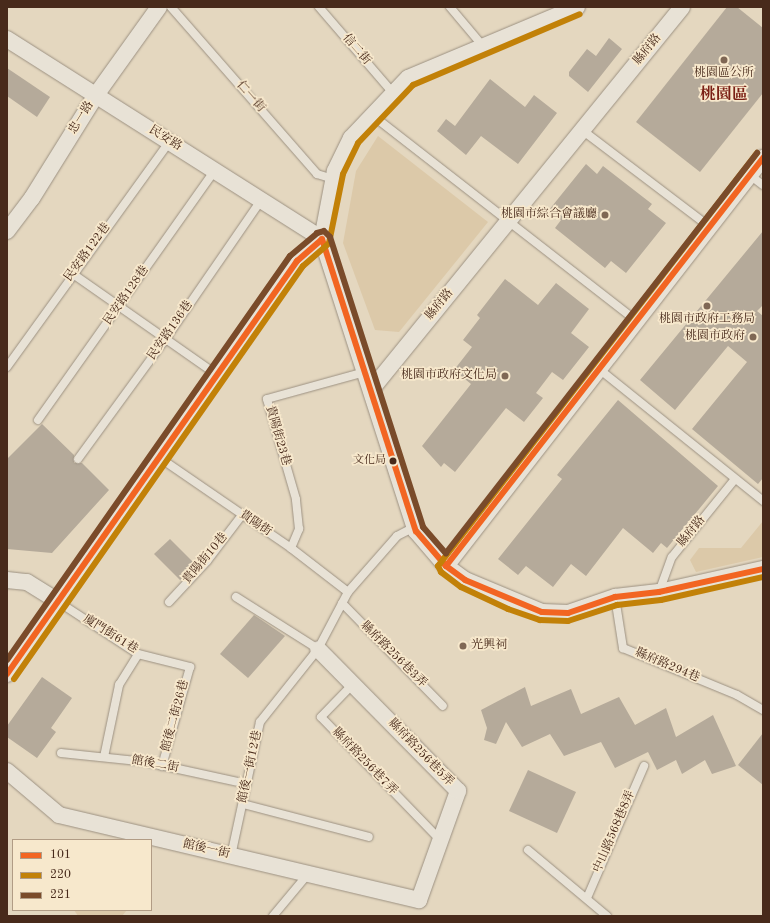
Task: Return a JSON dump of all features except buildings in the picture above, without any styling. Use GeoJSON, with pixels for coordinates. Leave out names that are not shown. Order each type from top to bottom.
{"type":"FeatureCollection","features":[{"type":"Feature","properties":{"kind":"street","name":"忠一路"},"geometry":{"type":"LineString","coordinates":[[7,231],[32,198],[96,96],[159,7]]}},
{"type":"Feature","properties":{"kind":"street"},"geometry":{"type":"LineString","coordinates":[[577,7],[482,45],[408,78],[351,138],[334,179],[322,239],[415,527],[446,566],[465,580],[542,612],[568,613],[615,597],[660,592],[763,569]]}},
{"type":"Feature","properties":{"kind":"street","name":"縣府路"},"geometry":{"type":"LineString","coordinates":[[371,390],[682,7]]}},
{"type":"Feature","properties":{"kind":"street","name":"民安路"},"geometry":{"type":"LineString","coordinates":[[7,39],[170,141],[214,171],[322,239]]}},
{"type":"Feature","properties":{"kind":"street"},"geometry":{"type":"LineString","coordinates":[[446,566],[763,158]]}},
{"type":"Feature","properties":{"kind":"street"},"geometry":{"type":"LineString","coordinates":[[7,674],[297,261],[322,239]]}},
{"type":"Feature","properties":{"kind":"street"},"geometry":{"type":"LineString","coordinates":[[7,580],[27,582],[58,601]]}},
{"type":"Feature","properties":{"kind":"street","name":"縣府路256巷5弄"},"geometry":{"type":"LineString","coordinates":[[318,649],[458,791],[419,900]]}},
{"type":"Feature","properties":{"kind":"street","name":"館後一街"},"geometry":{"type":"LineString","coordinates":[[7,771],[59,815],[419,900]]}},
{"type":"Feature","properties":{"kind":"lane","name":"仁一街"},"geometry":{"type":"LineString","coordinates":[[171,7],[316,174],[334,179]]}},
{"type":"Feature","properties":{"kind":"lane","name":"信二街"},"geometry":{"type":"LineString","coordinates":[[319,7],[394,93]]}},
{"type":"Feature","properties":{"kind":"lane"},"geometry":{"type":"LineString","coordinates":[[450,7],[482,45]]}},
{"type":"Feature","properties":{"kind":"lane"},"geometry":{"type":"LineString","coordinates":[[372,115],[637,321]]}},
{"type":"Feature","properties":{"kind":"lane"},"geometry":{"type":"LineString","coordinates":[[582,130],[710,227]]}},
{"type":"Feature","properties":{"kind":"lane","name":"民安路122巷"},"geometry":{"type":"LineString","coordinates":[[7,367],[170,141]]}},
{"type":"Feature","properties":{"kind":"lane","name":"民安路128巷"},"geometry":{"type":"LineString","coordinates":[[38,420],[120,308],[214,171]]}},
{"type":"Feature","properties":{"kind":"lane"},"geometry":{"type":"LineString","coordinates":[[750,175],[763,185]]}},
{"type":"Feature","properties":{"kind":"lane","name":"民安路136巷"},"geometry":{"type":"LineString","coordinates":[[78,459],[167,337],[261,200]]}},
{"type":"Feature","properties":{"kind":"lane"},"geometry":{"type":"LineString","coordinates":[[73,274],[120,308],[167,337],[217,374]]}},
{"type":"Feature","properties":{"kind":"lane"},"geometry":{"type":"LineString","coordinates":[[599,369],[763,502]]}},
{"type":"Feature","properties":{"kind":"lane","name":"貴陽街23巷"},"geometry":{"type":"LineString","coordinates":[[291,548],[299,528],[296,499],[267,399],[365,372]]}},
{"type":"Feature","properties":{"kind":"lane","name":"貴陽街"},"geometry":{"type":"LineString","coordinates":[[160,458],[291,548],[348,592]]}},
{"type":"Feature","properties":{"kind":"lane","name":"縣府路"},"geometry":{"type":"LineString","coordinates":[[660,592],[672,557],[735,479]]}},
{"type":"Feature","properties":{"kind":"lane","name":"貴陽街10巷"},"geometry":{"type":"LineString","coordinates":[[169,602],[207,561],[242,515]]}},
{"type":"Feature","properties":{"kind":"lane","name":"館後一街12巷"},"geometry":{"type":"LineString","coordinates":[[231,856],[260,722],[318,649],[348,592],[397,536],[415,527]]}},
{"type":"Feature","properties":{"kind":"lane"},"geometry":{"type":"LineString","coordinates":[[236,596],[318,649]]}},
{"type":"Feature","properties":{"kind":"lane","name":"縣府路294巷"},"geometry":{"type":"LineString","coordinates":[[615,597],[623,648],[737,695],[763,710]]}},
{"type":"Feature","properties":{"kind":"lane","name":"廈門街61巷"},"geometry":{"type":"LineString","coordinates":[[58,601],[138,654],[190,667]]}},
{"type":"Feature","properties":{"kind":"lane","name":"縣府路256巷3弄"},"geometry":{"type":"LineString","coordinates":[[342,603],[443,706]]}},
{"type":"Feature","properties":{"kind":"lane"},"geometry":{"type":"LineString","coordinates":[[104,757],[119,685],[138,654]]}},
{"type":"Feature","properties":{"kind":"lane","name":"館後二街26巷"},"geometry":{"type":"LineString","coordinates":[[162,766],[190,667]]}},
{"type":"Feature","properties":{"kind":"lane","name":"縣府路256巷7弄"},"geometry":{"type":"LineString","coordinates":[[353,684],[321,717],[440,840]]}},
{"type":"Feature","properties":{"kind":"lane","name":"館後二街"},"geometry":{"type":"LineString","coordinates":[[61,753],[104,757],[162,766],[247,784]]}},
{"type":"Feature","properties":{"kind":"lane","name":"中山路568巷8弄"},"geometry":{"type":"LineString","coordinates":[[586,898],[644,766]]}},
{"type":"Feature","properties":{"kind":"lane"},"geometry":{"type":"LineString","coordinates":[[242,804],[368,837]]}},
{"type":"Feature","properties":{"kind":"lane"},"geometry":{"type":"LineString","coordinates":[[528,850],[607,916]]}},
{"type":"Feature","properties":{"kind":"lane"},"geometry":{"type":"LineString","coordinates":[[273,916],[308,874]]}},
{"type":"Feature","properties":{"kind":"shaded area"},"geometry":{"type":"Polygon","coordinates":[[[378,136],[488,222],[399,332],[375,330],[343,243],[356,171],[378,136]]]}},
{"type":"Feature","properties":{"kind":"shaded area"},"geometry":{"type":"Polygon","coordinates":[[[763,521],[763,557],[696,572],[690,560],[699,548],[741,548],[763,521]]]}},
{"type":"Feature","properties":{"kind":"shaded area"},"geometry":{"type":"Polygon","coordinates":[[[75,911],[126,911],[122,916],[78,916],[75,911]]]}},
{"type":"Feature","properties":{"kind":"transit line","name":"220"},"geometry":{"type":"LineString","coordinates":[[14,679],[303,266],[329,243],[343,174],[358,143],[413,85],[580,14]]}},
{"type":"Feature","properties":{"kind":"transit line","name":"220"},"geometry":{"type":"LineString","coordinates":[[757,153],[438,566],[441,572],[461,587],[508,609],[540,620],[568,621],[617,605],[661,600],[763,577]]}},
{"type":"Feature","properties":{"kind":"transit line","name":"221"},"geometry":{"type":"LineString","coordinates":[[7,660],[290,256],[317,233],[324,231],[330,237],[423,527],[446,553],[757,153]]}},
{"type":"Feature","properties":{"kind":"transit line","name":"101"},"geometry":{"type":"LineString","coordinates":[[446,566],[763,158]]}},
{"type":"Feature","properties":{"kind":"transit line","name":"101"},"geometry":{"type":"LineString","coordinates":[[322,239],[416,531],[446,566],[465,580],[542,612],[568,613],[615,597],[659,592],[763,569]]}},
{"type":"Feature","properties":{"kind":"transit line","name":"101"},"geometry":{"type":"LineString","coordinates":[[7,674],[297,261],[322,239]]}},
{"type":"Feature","properties":{"kind":"place","name":"桃園區公所"},"geometry":{"type":"Point","coordinates":[724,60]}},
{"type":"Feature","properties":{"kind":"place","name":"桃園市綜合會議廳"},"geometry":{"type":"Point","coordinates":[605,215]}},
{"type":"Feature","properties":{"kind":"place","name":"桃園市政府工務局"},"geometry":{"type":"Point","coordinates":[707,306]}},
{"type":"Feature","properties":{"kind":"place","name":"桃園市政府"},"geometry":{"type":"Point","coordinates":[753,337]}},
{"type":"Feature","properties":{"kind":"place","name":"桃園市政府文化局"},"geometry":{"type":"Point","coordinates":[505,376]}},
{"type":"Feature","properties":{"kind":"place","name":"文化局"},"geometry":{"type":"Point","coordinates":[393,461]}},
{"type":"Feature","properties":{"kind":"place","name":"光興祠"},"geometry":{"type":"Point","coordinates":[463,646]}},
{"type":"Feature","properties":{"kind":"district","name":"桃園區"},"geometry":{"type":"Point","coordinates":[724,95]}}]}
